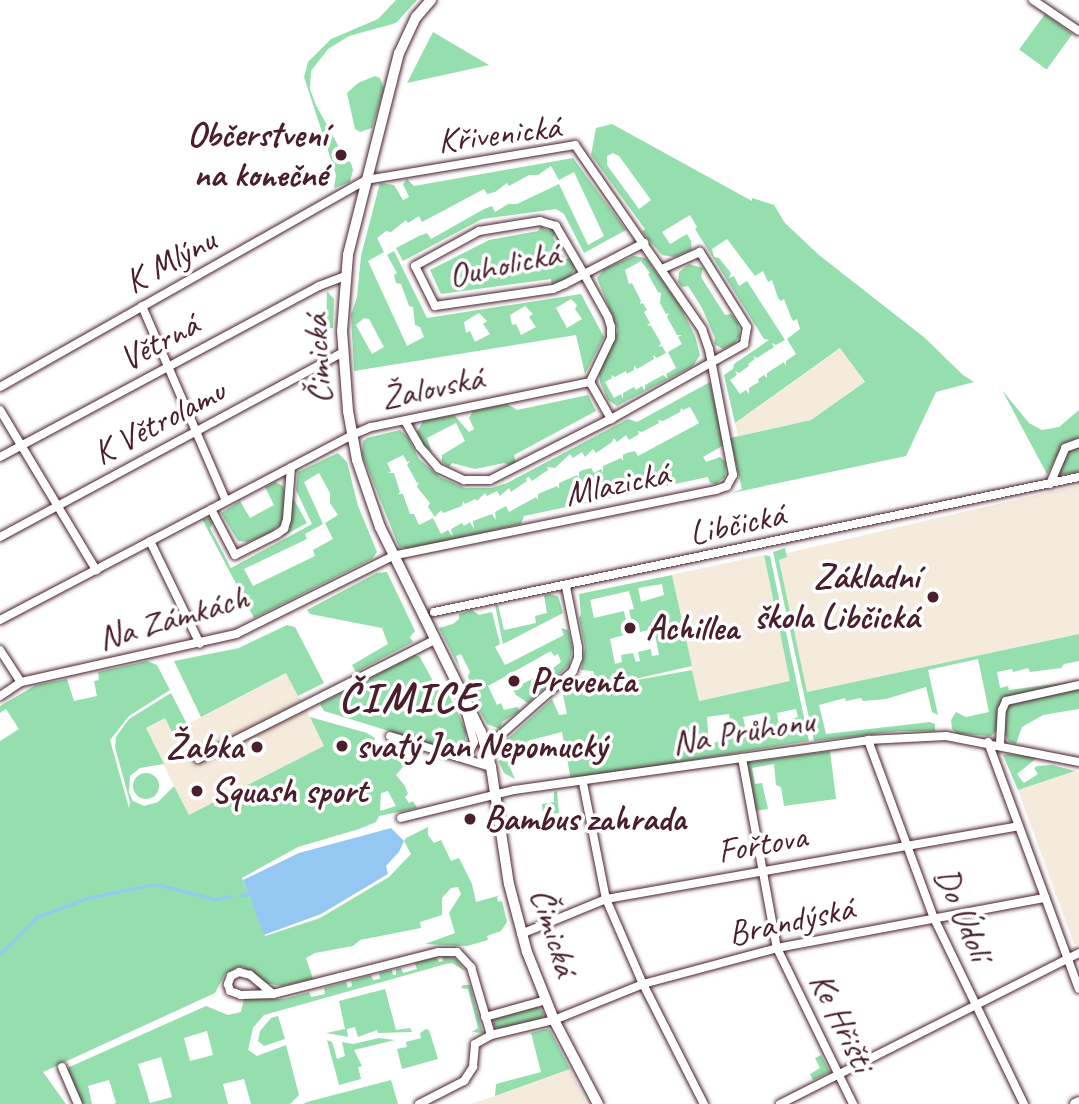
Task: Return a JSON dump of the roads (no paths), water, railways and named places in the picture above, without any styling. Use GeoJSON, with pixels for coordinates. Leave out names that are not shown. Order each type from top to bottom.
{"type":"FeatureCollection","features":[{"type":"Feature","properties":{"kind":"street","name":"Čimická"},"geometry":{"type":"LineString","coordinates":[[431,0],[416,18],[399,54],[366,180],[345,276],[342,354],[352,435],[368,493],[393,556],[485,741],[521,934],[554,1020],[598,1104]]}},
{"type":"Feature","properties":{"kind":"street"},"geometry":{"type":"LineString","coordinates":[[1033,0],[1079,31]]}},
{"type":"Feature","properties":{"kind":"street","name":"Křivenická"},"geometry":{"type":"LineString","coordinates":[[366,180],[575,145],[702,329],[710,365]]}},
{"type":"Feature","properties":{"kind":"street","name":"K Mlýnu"},"geometry":{"type":"LineString","coordinates":[[0,387],[366,180]]}},
{"type":"Feature","properties":{"kind":"street","name":"Ouholická"},"geometry":{"type":"LineString","coordinates":[[540,221],[556,226],[584,274],[553,289],[435,306],[415,266],[479,231],[540,221]]}},
{"type":"Feature","properties":{"kind":"street"},"geometry":{"type":"LineString","coordinates":[[611,419],[590,382],[611,338],[611,327],[584,274],[644,243]]}},
{"type":"Feature","properties":{"kind":"street"},"geometry":{"type":"LineString","coordinates":[[405,421],[420,447],[438,468],[464,480],[482,481],[498,477],[611,419],[744,344],[747,327],[700,252],[662,269]]}},
{"type":"Feature","properties":{"kind":"street","name":"Větrná"},"geometry":{"type":"LineString","coordinates":[[0,457],[319,286],[345,276]]}},
{"type":"Feature","properties":{"kind":"street"},"geometry":{"type":"LineString","coordinates":[[142,306],[226,502]]}},
{"type":"Feature","properties":{"kind":"street","name":"K Větrolamu"},"geometry":{"type":"LineString","coordinates":[[0,537],[342,354]]}},
{"type":"Feature","properties":{"kind":"street","name":"Mlazická"},"geometry":{"type":"LineString","coordinates":[[393,556],[727,486],[732,479],[732,471],[710,365]]}},
{"type":"Feature","properties":{"kind":"street","name":"Žalovská"},"geometry":{"type":"LineString","coordinates":[[0,620],[371,427],[590,382]]}},
{"type":"Feature","properties":{"kind":"street"},"geometry":{"type":"LineString","coordinates":[[0,410],[96,570]]}},
{"type":"Feature","properties":{"kind":"street"},"geometry":{"type":"LineString","coordinates":[[1050,484],[1065,448],[1079,443]]}},
{"type":"Feature","properties":{"kind":"street"},"geometry":{"type":"LineString","coordinates":[[211,509],[235,555],[276,534],[284,529],[291,467]]}},
{"type":"Feature","properties":{"kind":"street","name":"Libčická"},"geometry":{"type":"LineString","coordinates":[[434,612],[566,587],[1079,477]]}},
{"type":"Feature","properties":{"kind":"street"},"geometry":{"type":"LineString","coordinates":[[150,541],[200,644]]}},
{"type":"Feature","properties":{"kind":"street","name":"Na Zámkách"},"geometry":{"type":"LineString","coordinates":[[0,696],[21,682],[236,634],[393,556]]}},
{"type":"Feature","properties":{"kind":"street"},"geometry":{"type":"LineString","coordinates":[[485,741],[497,738],[573,671],[578,658],[578,647],[566,587]]}},
{"type":"Feature","properties":{"kind":"street"},"geometry":{"type":"LineString","coordinates":[[198,759],[435,640]]}},
{"type":"Feature","properties":{"kind":"street"},"geometry":{"type":"LineString","coordinates":[[0,650],[21,682]]}},
{"type":"Feature","properties":{"kind":"street"},"geometry":{"type":"LineString","coordinates":[[1000,744],[1002,710],[1006,701],[1079,685]]}},
{"type":"Feature","properties":{"kind":"street","name":"Čimická"},"geometry":{"type":"LineString","coordinates":[[458,686],[474,737],[470,750],[458,757]]}},
{"type":"Feature","properties":{"kind":"street"},"geometry":{"type":"LineString","coordinates":[[390,736],[491,767]]}},
{"type":"Feature","properties":{"kind":"street","name":"Na Průhonu"},"geometry":{"type":"LineString","coordinates":[[401,818],[513,790],[583,783],[868,740],[946,736],[1000,744],[1079,762]]}},
{"type":"Feature","properties":{"kind":"street","name":"Do Údolí"},"geometry":{"type":"LineString","coordinates":[[868,740],[934,918],[1024,1104]]}},
{"type":"Feature","properties":{"kind":"street"},"geometry":{"type":"LineString","coordinates":[[988,742],[1079,989]]}},
{"type":"Feature","properties":{"kind":"street","name":"Ke Hřišti"},"geometry":{"type":"LineString","coordinates":[[742,758],[777,948],[853,1104]]}},
{"type":"Feature","properties":{"kind":"street"},"geometry":{"type":"LineString","coordinates":[[583,783],[607,900],[643,984],[704,1104]]}},
{"type":"Feature","properties":{"kind":"street","name":"Fořtova"},"geometry":{"type":"LineString","coordinates":[[521,934],[607,900],[1019,826]]}},
{"type":"Feature","properties":{"kind":"street","name":"Brandýská"},"geometry":{"type":"LineString","coordinates":[[419,1104],[464,1081],[473,1067],[474,1047],[478,1040],[554,1020],[643,984],[777,948],[1045,898]]}},
{"type":"Feature","properties":{"kind":"street"},"geometry":{"type":"LineString","coordinates":[[273,994],[250,975],[239,972],[231,976],[228,984],[230,991],[241,995],[273,994],[438,953],[457,952],[471,967],[491,1035]]}},
{"type":"Feature","properties":{"kind":"street"},"geometry":{"type":"LineString","coordinates":[[780,1104],[1079,953]]}},
{"type":"Feature","properties":{"kind":"street"},"geometry":{"type":"LineString","coordinates":[[485,1017],[546,1000]]}},
{"type":"Feature","properties":{"kind":"street"},"geometry":{"type":"LineString","coordinates":[[62,1067],[78,1104]]}},
{"type":"Feature","properties":{"kind":"water"},"geometry":{"type":"Polygon","coordinates":[[[391,828],[404,841],[399,852],[386,866],[388,874],[321,914],[264,935],[243,880],[299,853],[391,828]]]}},
{"type":"Feature","properties":{"kind":"waterway"},"geometry":{"type":"LineString","coordinates":[[0,954],[37,917],[87,898],[156,884],[215,899],[232,896]]}},
{"type":"Feature","properties":{"kind":"waterway"},"geometry":{"type":"LineString","coordinates":[[241,895],[248,894]]}},
{"type":"Feature","properties":{"kind":"place","name":"Občerstvení na konečné"},"geometry":{"type":"Point","coordinates":[341,155]}},
{"type":"Feature","properties":{"kind":"place","name":"Základní škola Libčická"},"geometry":{"type":"Point","coordinates":[933,597]}},
{"type":"Feature","properties":{"kind":"place","name":"Achillea"},"geometry":{"type":"Point","coordinates":[630,628]}},
{"type":"Feature","properties":{"kind":"place","name":"Preventa"},"geometry":{"type":"Point","coordinates":[514,681]}},
{"type":"Feature","properties":{"kind":"place","name":"svatý Jan Nepomucký"},"geometry":{"type":"Point","coordinates":[342,746]}},
{"type":"Feature","properties":{"kind":"place","name":"Žabka"},"geometry":{"type":"Point","coordinates":[257,747]}},
{"type":"Feature","properties":{"kind":"place","name":"Squash sport"},"geometry":{"type":"Point","coordinates":[197,791]}},
{"type":"Feature","properties":{"kind":"place","name":"Bambus zahrada"},"geometry":{"type":"Point","coordinates":[470,819]}},
{"type":"Feature","properties":{"kind":"district","name":"ČIMICE"},"geometry":{"type":"Point","coordinates":[409,698]}}]}
